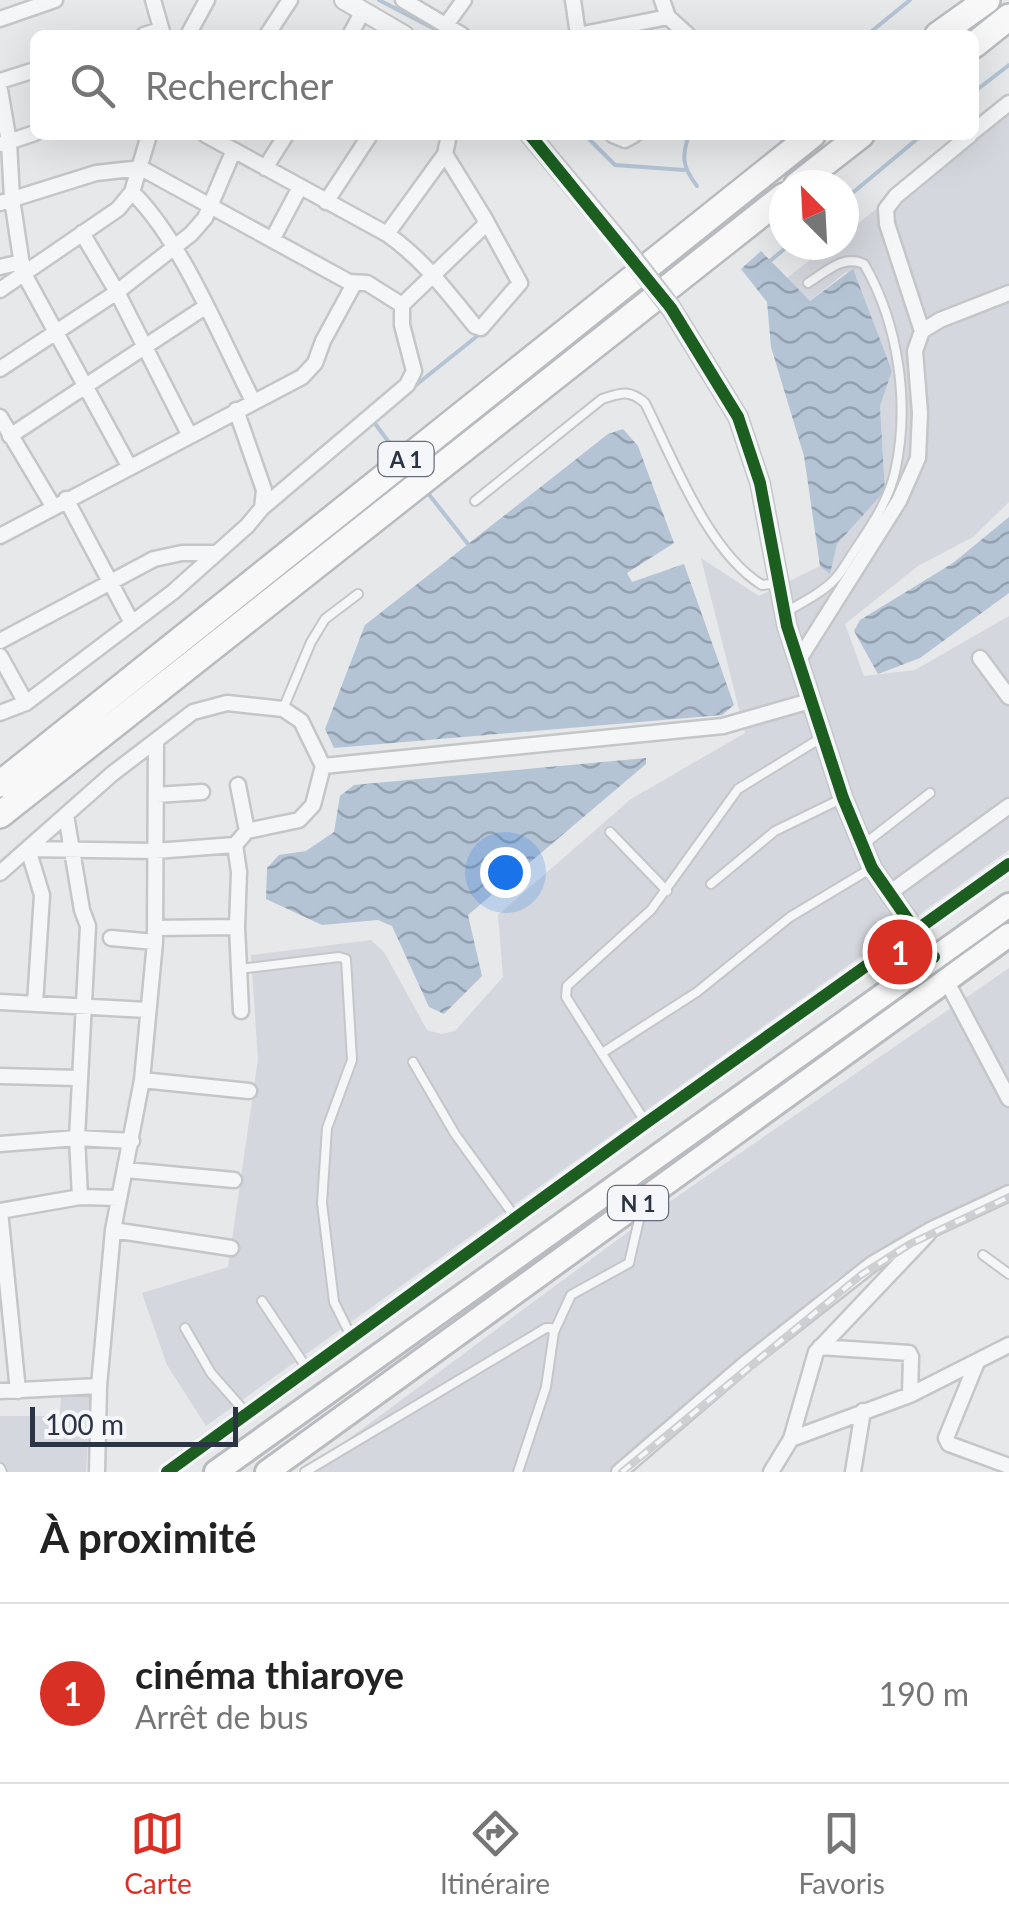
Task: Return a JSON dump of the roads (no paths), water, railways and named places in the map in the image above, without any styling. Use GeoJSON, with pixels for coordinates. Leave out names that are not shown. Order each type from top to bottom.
{"type":"FeatureCollection","features":[{"type":"Feature","properties":{"kind":"highway"},"geometry":{"type":"LineString","coordinates":[[945,30],[987,0]]}},
{"type":"Feature","properties":{"kind":"highway"},"geometry":{"type":"LineString","coordinates":[[979,41],[1009,17]]}},
{"type":"Feature","properties":{"kind":"highway","name":"A 1"},"geometry":{"type":"LineString","coordinates":[[0,784],[806,140]]}},
{"type":"Feature","properties":{"kind":"highway"},"geometry":{"type":"LineString","coordinates":[[816,170],[855,140]]}},
{"type":"Feature","properties":{"kind":"highway","name":"A 1"},"geometry":{"type":"LineString","coordinates":[[0,815],[769,208]]}},
{"type":"Feature","properties":{"kind":"highway","name":"N 1"},"geometry":{"type":"LineString","coordinates":[[216,1472],[1009,905]]}},
{"type":"Feature","properties":{"kind":"highway","name":"N 1"},"geometry":{"type":"LineString","coordinates":[[267,1472],[1009,935]]}},
{"type":"Feature","properties":{"kind":"street"},"geometry":{"type":"LineString","coordinates":[[0,19],[55,0]]}},
{"type":"Feature","properties":{"kind":"street"},"geometry":{"type":"LineString","coordinates":[[153,0],[161,30]]}},
{"type":"Feature","properties":{"kind":"street"},"geometry":{"type":"LineString","coordinates":[[191,30],[207,0]]}},
{"type":"Feature","properties":{"kind":"street"},"geometry":{"type":"LineString","coordinates":[[270,30],[290,0]]}},
{"type":"Feature","properties":{"kind":"street"},"geometry":{"type":"LineString","coordinates":[[344,0],[396,30]]}},
{"type":"Feature","properties":{"kind":"street"},"geometry":{"type":"LineString","coordinates":[[403,0],[454,30]]}},
{"type":"Feature","properties":{"kind":"street"},"geometry":{"type":"LineString","coordinates":[[446,25],[464,0]]}},
{"type":"Feature","properties":{"kind":"street"},"geometry":{"type":"LineString","coordinates":[[573,0],[577,30]]}},
{"type":"Feature","properties":{"kind":"street"},"geometry":{"type":"LineString","coordinates":[[662,0],[668,17],[682,30]]}},
{"type":"Feature","properties":{"kind":"street"},"geometry":{"type":"LineString","coordinates":[[353,30],[364,11]]}},
{"type":"Feature","properties":{"kind":"street"},"geometry":{"type":"LineString","coordinates":[[603,30],[668,17]]}},
{"type":"Feature","properties":{"kind":"street"},"geometry":{"type":"LineString","coordinates":[[0,82],[30,72]]}},
{"type":"Feature","properties":{"kind":"street"},"geometry":{"type":"LineString","coordinates":[[0,90],[6,201],[22,267],[128,466]]}},
{"type":"Feature","properties":{"kind":"street"},"geometry":{"type":"LineString","coordinates":[[979,127],[1009,103]]}},
{"type":"Feature","properties":{"kind":"street"},"geometry":{"type":"LineString","coordinates":[[5,143],[30,135]]}},
{"type":"Feature","properties":{"kind":"street"},"geometry":{"type":"LineString","coordinates":[[0,290],[22,267],[118,208],[132,192],[148,140]]}},
{"type":"Feature","properties":{"kind":"street"},"geometry":{"type":"LineString","coordinates":[[214,140],[408,248],[475,326],[486,326],[520,283],[445,154]]}},
{"type":"Feature","properties":{"kind":"street"},"geometry":{"type":"LineString","coordinates":[[265,168],[283,140]]}},
{"type":"Feature","properties":{"kind":"street"},"geometry":{"type":"LineString","coordinates":[[326,202],[367,140]]}},
{"type":"Feature","properties":{"kind":"street"},"geometry":{"type":"LineString","coordinates":[[387,234],[445,154],[448,140]]}},
{"type":"Feature","properties":{"kind":"street"},"geometry":{"type":"LineString","coordinates":[[534,140],[671,308],[738,416],[760,483],[784,613],[843,798],[872,868],[934,958]]}},
{"type":"Feature","properties":{"kind":"street"},"geometry":{"type":"LineString","coordinates":[[798,661],[899,500],[918,458],[920,413],[915,351],[922,331],[887,224],[886,209],[896,196],[964,140]]}},
{"type":"Feature","properties":{"kind":"street"},"geometry":{"type":"LineString","coordinates":[[0,369],[175,250],[205,218],[234,152]]}},
{"type":"Feature","properties":{"kind":"street"},"geometry":{"type":"LineString","coordinates":[[6,201],[96,173],[141,168],[354,284],[367,283],[402,305]]}},
{"type":"Feature","properties":{"kind":"street"},"geometry":{"type":"LineString","coordinates":[[272,240],[300,187]]}},
{"type":"Feature","properties":{"kind":"street"},"geometry":{"type":"LineString","coordinates":[[132,192],[155,216],[175,250],[253,401]]}},
{"type":"Feature","properties":{"kind":"street"},"geometry":{"type":"LineString","coordinates":[[0,713],[26,703],[132,623],[218,553],[262,508],[407,385],[414,371],[402,325],[402,305],[484,226],[486,219]]}},
{"type":"Feature","properties":{"kind":"street"},"geometry":{"type":"LineString","coordinates":[[82,233],[117,292],[189,434]]}},
{"type":"Feature","properties":{"kind":"street"},"geometry":{"type":"LineString","coordinates":[[0,267],[22,267]]}},
{"type":"Feature","properties":{"kind":"street"},"geometry":{"type":"LineString","coordinates":[[0,536],[302,377],[316,364],[323,341],[354,284]]}},
{"type":"Feature","properties":{"kind":"street"},"geometry":{"type":"LineString","coordinates":[[922,331],[1009,293]]}},
{"type":"Feature","properties":{"kind":"street"},"geometry":{"type":"LineString","coordinates":[[10,436],[205,307]]}},
{"type":"Feature","properties":{"kind":"street"},"geometry":{"type":"LineString","coordinates":[[236,410],[264,490],[262,508]]}},
{"type":"Feature","properties":{"kind":"street"},"geometry":{"type":"LineString","coordinates":[[0,417],[60,502],[132,623]]}},
{"type":"Feature","properties":{"kind":"street"},"geometry":{"type":"LineString","coordinates":[[0,641],[154,559],[182,553],[218,553]]}},
{"type":"Feature","properties":{"kind":"street"},"geometry":{"type":"LineString","coordinates":[[0,656],[26,703]]}},
{"type":"Feature","properties":{"kind":"street"},"geometry":{"type":"LineString","coordinates":[[980,658],[1009,697]]}},
{"type":"Feature","properties":{"kind":"street"},"geometry":{"type":"LineString","coordinates":[[323,766],[724,726],[810,701]]}},
{"type":"Feature","properties":{"kind":"street"},"geometry":{"type":"LineString","coordinates":[[0,873],[66,815],[193,712],[227,704],[283,709],[301,721],[323,766],[312,805],[300,820],[247,831],[235,845],[155,852],[28,849]]}},
{"type":"Feature","properties":{"kind":"street"},"geometry":{"type":"LineString","coordinates":[[97,1472],[98,1386],[113,1230],[142,1080],[155,935],[156,741]]}},
{"type":"Feature","properties":{"kind":"street"},"geometry":{"type":"LineString","coordinates":[[238,785],[247,831]]}},
{"type":"Feature","properties":{"kind":"street"},"geometry":{"type":"LineString","coordinates":[[156,794],[202,792]]}},
{"type":"Feature","properties":{"kind":"street"},"geometry":{"type":"LineString","coordinates":[[888,894],[1009,806]]}},
{"type":"Feature","properties":{"kind":"street"},"geometry":{"type":"LineString","coordinates":[[66,815],[88,926],[76,1138],[80,1197]]}},
{"type":"Feature","properties":{"kind":"street"},"geometry":{"type":"LineString","coordinates":[[235,845],[239,872],[241,1011]]}},
{"type":"Feature","properties":{"kind":"street"},"geometry":{"type":"LineString","coordinates":[[28,849],[42,895],[34,1004]]}},
{"type":"Feature","properties":{"kind":"street"},"geometry":{"type":"LineString","coordinates":[[166,1472],[1009,864]]}},
{"type":"Feature","properties":{"kind":"street"},"geometry":{"type":"LineString","coordinates":[[111,938],[237,927]]}},
{"type":"Feature","properties":{"kind":"street"},"geometry":{"type":"LineString","coordinates":[[946,980],[1009,1099]]}},
{"type":"Feature","properties":{"kind":"street"},"geometry":{"type":"LineString","coordinates":[[0,1002],[147,1010]]}},
{"type":"Feature","properties":{"kind":"street"},"geometry":{"type":"LineString","coordinates":[[0,1076],[78,1078]]}},
{"type":"Feature","properties":{"kind":"street"},"geometry":{"type":"LineString","coordinates":[[142,1080],[249,1091]]}},
{"type":"Feature","properties":{"kind":"street"},"geometry":{"type":"LineString","coordinates":[[0,1144],[76,1138],[132,1141]]}},
{"type":"Feature","properties":{"kind":"street"},"geometry":{"type":"LineString","coordinates":[[126,1170],[234,1180]]}},
{"type":"Feature","properties":{"kind":"street"},"geometry":{"type":"LineString","coordinates":[[619,1472],[746,1362],[872,1264],[932,1228],[1009,1193]]}},
{"type":"Feature","properties":{"kind":"street"},"geometry":{"type":"LineString","coordinates":[[18,1390],[0,1211],[80,1197],[119,1198]]}},
{"type":"Feature","properties":{"kind":"street"},"geometry":{"type":"LineString","coordinates":[[771,1472],[791,1439],[816,1352],[920,1246],[932,1228]]}},
{"type":"Feature","properties":{"kind":"street"},"geometry":{"type":"LineString","coordinates":[[113,1230],[231,1248]]}},
{"type":"Feature","properties":{"kind":"street"},"geometry":{"type":"LineString","coordinates":[[791,1439],[835,1426],[863,1411],[910,1395],[1009,1345]]}},
{"type":"Feature","properties":{"kind":"street"},"geometry":{"type":"LineString","coordinates":[[820,1347],[909,1354],[910,1395]]}},
{"type":"Feature","properties":{"kind":"street"},"geometry":{"type":"LineString","coordinates":[[976,1362],[946,1438],[949,1444],[1009,1466]]}},
{"type":"Feature","properties":{"kind":"street"},"geometry":{"type":"LineString","coordinates":[[0,1391],[98,1386]]}},
{"type":"Feature","properties":{"kind":"street"},"geometry":{"type":"LineString","coordinates":[[853,1472],[863,1411]]}},
{"type":"Feature","properties":{"kind":"lane"},"geometry":{"type":"LineString","coordinates":[[784,613],[834,580],[862,540],[883,506],[895,474],[900,430],[900,377],[888,322],[864,264],[843,261],[808,283]]}},
{"type":"Feature","properties":{"kind":"lane"},"geometry":{"type":"LineString","coordinates":[[475,500],[602,399],[625,391],[645,403],[705,519],[730,558],[762,584],[779,583]]}},
{"type":"Feature","properties":{"kind":"lane"},"geometry":{"type":"LineString","coordinates":[[283,709],[325,619],[358,594]]}},
{"type":"Feature","properties":{"kind":"lane"},"geometry":{"type":"LineString","coordinates":[[646,1123],[566,996],[567,986],[651,910],[738,789],[822,738]]}},
{"type":"Feature","properties":{"kind":"lane"},"geometry":{"type":"LineString","coordinates":[[862,845],[930,793]]}},
{"type":"Feature","properties":{"kind":"lane"},"geometry":{"type":"LineString","coordinates":[[711,884],[775,831],[843,798]]}},
{"type":"Feature","properties":{"kind":"lane"},"geometry":{"type":"LineString","coordinates":[[610,832],[667,891]]}},
{"type":"Feature","properties":{"kind":"lane"},"geometry":{"type":"LineString","coordinates":[[602,1053],[697,992],[790,917],[872,868]]}},
{"type":"Feature","properties":{"kind":"lane"},"geometry":{"type":"LineString","coordinates":[[239,969],[339,956],[346,959],[352,1060],[327,1128],[322,1203],[334,1302],[352,1338]]}},
{"type":"Feature","properties":{"kind":"lane"},"geometry":{"type":"LineString","coordinates":[[414,1062],[455,1134],[516,1218]]}},
{"type":"Feature","properties":{"kind":"lane"},"geometry":{"type":"LineString","coordinates":[[518,1472],[546,1387],[554,1332],[570,1295],[629,1263],[645,1198]]}},
{"type":"Feature","properties":{"kind":"lane"},"geometry":{"type":"LineString","coordinates":[[983,1255],[1009,1274]]}},
{"type":"Feature","properties":{"kind":"lane"},"geometry":{"type":"LineString","coordinates":[[262,1302],[308,1370]]}},
{"type":"Feature","properties":{"kind":"lane"},"geometry":{"type":"LineString","coordinates":[[185,1328],[211,1373],[248,1414]]}},
{"type":"Feature","properties":{"kind":"lane"},"geometry":{"type":"LineString","coordinates":[[305,1472],[546,1328],[554,1332]]}},
{"type":"Feature","properties":{"kind":"water"},"geometry":{"type":"Polygon","coordinates":[[[761,251],[810,301],[853,269],[892,371],[880,406],[885,491],[837,544],[830,574],[820,566],[804,456],[771,347],[767,302],[741,269],[761,251]]]}},
{"type":"Feature","properties":{"kind":"water"},"geometry":{"type":"Polygon","coordinates":[[[623,429],[638,446],[674,543],[627,573],[632,582],[684,564],[734,705],[722,715],[334,748],[325,729],[365,625],[608,434],[623,429]]]}},
{"type":"Feature","properties":{"kind":"water"},"geometry":{"type":"Polygon","coordinates":[[[1009,517],[1009,593],[920,658],[878,674],[854,631],[860,620],[953,563],[1009,517]]]}},
{"type":"Feature","properties":{"kind":"water"},"geometry":{"type":"Polygon","coordinates":[[[646,758],[646,764],[468,915],[482,976],[444,1014],[429,1007],[392,926],[378,920],[322,925],[266,899],[267,868],[279,855],[306,851],[334,832],[340,796],[354,785],[646,758]]]}},
{"type":"Feature","properties":{"kind":"waterway"},"geometry":{"type":"LineString","coordinates":[[379,0],[436,30]]}},
{"type":"Feature","properties":{"kind":"waterway"},"geometry":{"type":"LineString","coordinates":[[873,30],[910,0]]}},
{"type":"Feature","properties":{"kind":"waterway"},"geometry":{"type":"LineString","coordinates":[[979,88],[1009,65]]}},
{"type":"Feature","properties":{"kind":"waterway"},"geometry":{"type":"LineString","coordinates":[[590,140],[615,165],[684,170]]}},
{"type":"Feature","properties":{"kind":"waterway"},"geometry":{"type":"LineString","coordinates":[[688,140],[685,162],[697,186]]}},
{"type":"Feature","properties":{"kind":"waterway"},"geometry":{"type":"LineString","coordinates":[[859,188],[916,140]]}},
{"type":"Feature","properties":{"kind":"waterway"},"geometry":{"type":"LineString","coordinates":[[411,389],[481,333]]}},
{"type":"Feature","properties":{"kind":"waterway"},"geometry":{"type":"LineString","coordinates":[[373,421],[397,453]]}},
{"type":"Feature","properties":{"kind":"waterway"},"geometry":{"type":"LineString","coordinates":[[427,492],[468,544]]}},
{"type":"Feature","properties":{"kind":"railway"},"geometry":{"type":"LineString","coordinates":[[622,1472],[861,1275],[910,1244],[1009,1197]]}},
{"type":"Feature","properties":{"kind":"place","name":"cinéma thiaroye"},"geometry":{"type":"Point","coordinates":[900,952]}}]}
